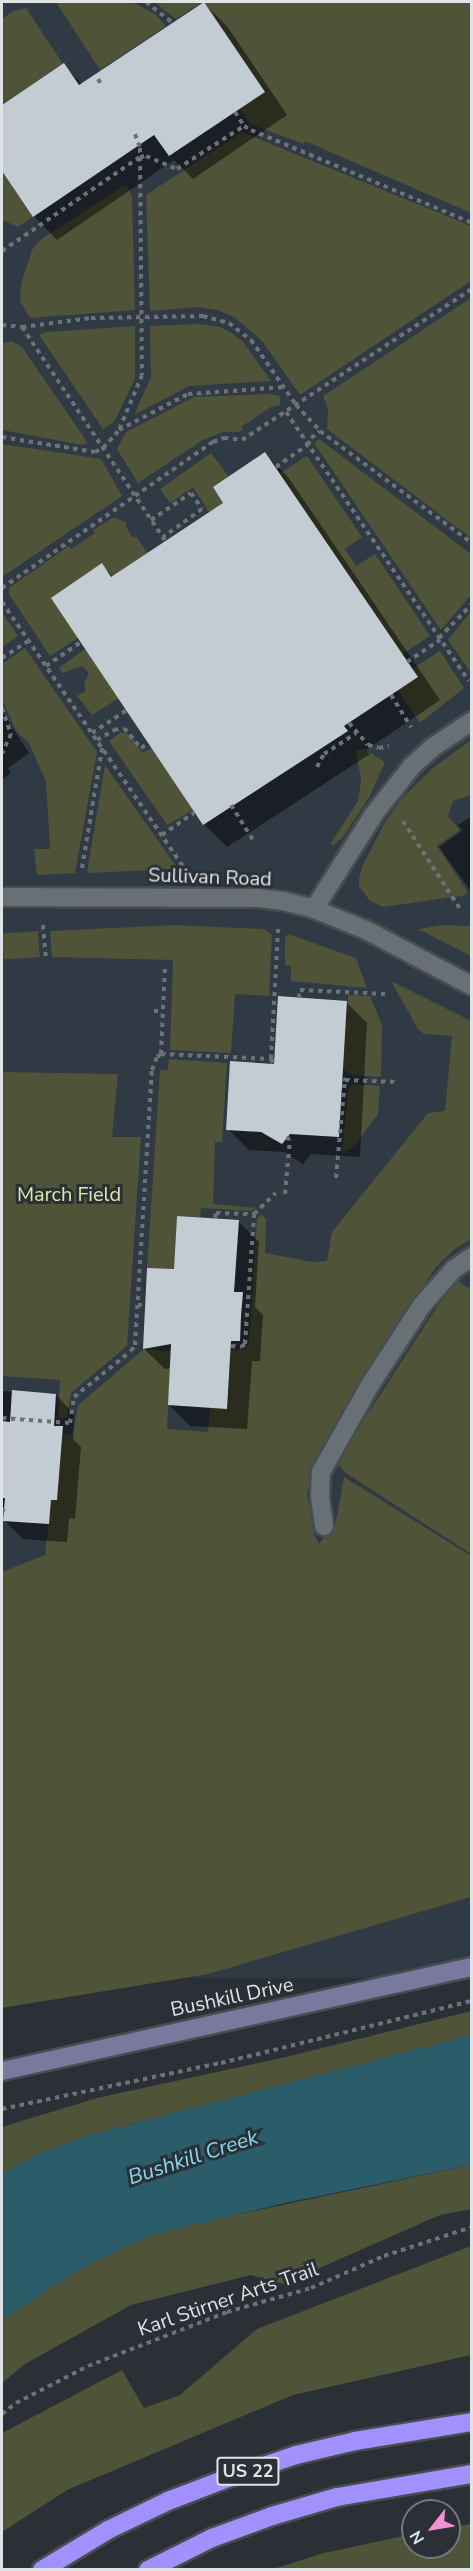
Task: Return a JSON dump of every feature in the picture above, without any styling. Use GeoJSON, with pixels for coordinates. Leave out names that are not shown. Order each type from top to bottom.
{"type":"FeatureCollection","features":[{"type":"Feature","properties":{"kind":"highway","name":"US 22"},"geometry":{"type":"LineString","coordinates":[[42,2570],[108,2530],[168,2501],[228,2478],[296,2455],[355,2440],[471,2422]]}},
{"type":"Feature","properties":{"kind":"highway","name":"US 22"},"geometry":{"type":"LineString","coordinates":[[148,2570],[212,2538],[304,2506],[406,2483],[471,2474]]}},
{"type":"Feature","properties":{"kind":"street"},"geometry":{"type":"LineString","coordinates":[[314,909],[388,797],[412,766],[433,747],[471,721]]}},
{"type":"Feature","properties":{"kind":"street","name":"Sullivan Road"},"geometry":{"type":"LineString","coordinates":[[2,897],[258,898],[314,909],[366,930],[471,986]]}},
{"type":"Feature","properties":{"kind":"street"},"geometry":{"type":"LineString","coordinates":[[324,1526],[320,1496],[321,1472],[370,1385],[422,1305],[454,1269],[471,1257]]}},
{"type":"Feature","properties":{"kind":"street","name":"Bushkill Drive"},"geometry":{"type":"LineString","coordinates":[[2,2071],[471,1967]]}},
{"type":"Feature","properties":{"kind":"path"},"geometry":{"type":"LineString","coordinates":[[146,2],[172,22]]}},
{"type":"Feature","properties":{"kind":"path"},"geometry":{"type":"LineString","coordinates":[[235,112],[244,126],[471,223]]}},
{"type":"Feature","properties":{"kind":"path"},"geometry":{"type":"LineString","coordinates":[[2,250],[140,157],[146,156],[177,170],[244,126]]}},
{"type":"Feature","properties":{"kind":"path"},"geometry":{"type":"LineString","coordinates":[[2,437],[91,452],[103,448],[119,430],[142,375],[140,147],[135,134]]}},
{"type":"Feature","properties":{"kind":"path"},"geometry":{"type":"LineString","coordinates":[[2,588],[213,442],[224,438],[242,440],[471,290]]}},
{"type":"Feature","properties":{"kind":"path"},"geometry":{"type":"LineString","coordinates":[[2,325],[22,327],[91,318],[203,316],[229,323],[252,340],[296,405],[320,431],[471,543]]}},
{"type":"Feature","properties":{"kind":"path"},"geometry":{"type":"LineString","coordinates":[[22,327],[166,542]]}},
{"type":"Feature","properties":{"kind":"path"},"geometry":{"type":"LineString","coordinates":[[119,430],[188,394],[285,387]]}},
{"type":"Feature","properties":{"kind":"path"},"geometry":{"type":"LineString","coordinates":[[286,412],[468,681]]}},
{"type":"Feature","properties":{"kind":"path"},"geometry":{"type":"LineString","coordinates":[[276,467],[308,445],[310,438],[320,431]]}},
{"type":"Feature","properties":{"kind":"path"},"geometry":{"type":"LineString","coordinates":[[151,520],[191,493],[202,509],[163,537]]}},
{"type":"Feature","properties":{"kind":"path"},"geometry":{"type":"LineString","coordinates":[[2,602],[186,869]]}},
{"type":"Feature","properties":{"kind":"path"},"geometry":{"type":"LineString","coordinates":[[407,662],[448,632],[471,604]]}},
{"type":"Feature","properties":{"kind":"path"},"geometry":{"type":"LineString","coordinates":[[2,658],[28,641]]}},
{"type":"Feature","properties":{"kind":"path"},"geometry":{"type":"LineString","coordinates":[[46,666],[81,642]]}},
{"type":"Feature","properties":{"kind":"path"},"geometry":{"type":"LineString","coordinates":[[391,695],[411,725],[409,730]]}},
{"type":"Feature","properties":{"kind":"path"},"geometry":{"type":"LineString","coordinates":[[2,708],[11,734],[2,753]]}},
{"type":"Feature","properties":{"kind":"path"},"geometry":{"type":"LineString","coordinates":[[92,733],[127,710]]}},
{"type":"Feature","properties":{"kind":"path"},"geometry":{"type":"LineString","coordinates":[[349,723],[368,745],[379,748],[393,743]]}},
{"type":"Feature","properties":{"kind":"path"},"geometry":{"type":"LineString","coordinates":[[97,740],[114,730],[124,729],[141,748],[149,743]]}},
{"type":"Feature","properties":{"kind":"path"},"geometry":{"type":"LineString","coordinates":[[317,767],[324,754],[356,733]]}},
{"type":"Feature","properties":{"kind":"path"},"geometry":{"type":"LineString","coordinates":[[81,875],[102,748]]}},
{"type":"Feature","properties":{"kind":"path"},"geometry":{"type":"LineString","coordinates":[[388,797],[462,912]]}},
{"type":"Feature","properties":{"kind":"path"},"geometry":{"type":"LineString","coordinates":[[231,805],[253,840]]}},
{"type":"Feature","properties":{"kind":"path"},"geometry":{"type":"LineString","coordinates":[[162,835],[195,812]]}},
{"type":"Feature","properties":{"kind":"path"},"geometry":{"type":"LineString","coordinates":[[43,924],[46,957]]}},
{"type":"Feature","properties":{"kind":"path"},"geometry":{"type":"LineString","coordinates":[[274,1064],[271,1059],[278,936]]}},
{"type":"Feature","properties":{"kind":"path"},"geometry":{"type":"LineString","coordinates":[[161,1054],[165,964]]}},
{"type":"Feature","properties":{"kind":"path"},"geometry":{"type":"LineString","coordinates":[[299,998],[300,990],[385,994]]}},
{"type":"Feature","properties":{"kind":"path"},"geometry":{"type":"LineString","coordinates":[[154,1011],[163,1011]]}},
{"type":"Feature","properties":{"kind":"path"},"geometry":{"type":"LineString","coordinates":[[2,1418],[70,1423],[74,1397],[135,1345],[152,1070],[157,1057],[161,1054],[271,1059]]}},
{"type":"Feature","properties":{"kind":"path"},"geometry":{"type":"LineString","coordinates":[[336,1178],[344,1080],[397,1082]]}},
{"type":"Feature","properties":{"kind":"path"},"geometry":{"type":"LineString","coordinates":[[285,1194],[290,1138],[286,1138]]}},
{"type":"Feature","properties":{"kind":"path"},"geometry":{"type":"LineString","coordinates":[[215,1218],[216,1213],[254,1214],[276,1194]]}},
{"type":"Feature","properties":{"kind":"path"},"geometry":{"type":"LineString","coordinates":[[231,1346],[241,1347],[245,1344],[254,1214]]}},
{"type":"Feature","properties":{"kind":"path"},"geometry":{"type":"LineString","coordinates":[[138,1305],[145,1305]]}},
{"type":"Feature","properties":{"kind":"path"},"geometry":{"type":"LineString","coordinates":[[241,1316],[248,1316]]}},
{"type":"Feature","properties":{"kind":"path"},"geometry":{"type":"LineString","coordinates":[[2,2109],[221,2063],[471,2001]]}},
{"type":"Feature","properties":{"kind":"path","name":"Karl Stirner Arts Trail"},"geometry":{"type":"LineString","coordinates":[[2,2414],[88,2366],[227,2312],[311,2288],[384,2256],[471,2227]]}},
{"type":"Feature","properties":{"kind":"shaded area"},"geometry":{"type":"Polygon","coordinates":[[[2,2],[471,2],[471,1978],[2,1978],[2,2]]]}},
{"type":"Feature","properties":{"kind":"green space"},"geometry":{"type":"Polygon","coordinates":[[[56,2],[133,2],[156,15],[166,26],[100,70],[56,2]]]}},
{"type":"Feature","properties":{"kind":"green space"},"geometry":{"type":"Polygon","coordinates":[[[154,2],[202,2],[176,19],[154,2]]]}},
{"type":"Feature","properties":{"kind":"green space"},"geometry":{"type":"Polygon","coordinates":[[[204,2],[471,2],[471,213],[305,141],[304,144],[250,124],[239,109],[264,91],[204,2]]]}},
{"type":"Feature","properties":{"kind":"green space"},"geometry":{"type":"Polygon","coordinates":[[[26,8],[63,64],[4,103],[2,99],[2,19],[13,11],[26,8]]]}},
{"type":"Feature","properties":{"kind":"green space"},"geometry":{"type":"Polygon","coordinates":[[[242,132],[471,226],[471,281],[300,395],[262,341],[234,317],[217,310],[197,307],[150,311],[146,195],[242,132]]]}},
{"type":"Feature","properties":{"kind":"green space"},"geometry":{"type":"Polygon","coordinates":[[[2,171],[33,217],[18,227],[2,220],[2,171]]]}},
{"type":"Feature","properties":{"kind":"green space"},"geometry":{"type":"Polygon","coordinates":[[[123,186],[127,186],[132,197],[135,310],[30,318],[20,301],[21,284],[32,250],[40,240],[123,186]]]}},
{"type":"Feature","properties":{"kind":"green space"},"geometry":{"type":"Polygon","coordinates":[[[471,298],[471,538],[327,429],[328,409],[323,396],[471,298]]]}},
{"type":"Feature","properties":{"kind":"green space"},"geometry":{"type":"Polygon","coordinates":[[[197,324],[220,327],[233,334],[244,343],[271,381],[189,386],[134,415],[151,377],[150,326],[197,324]]]}},
{"type":"Feature","properties":{"kind":"green space"},"geometry":{"type":"Polygon","coordinates":[[[135,326],[135,379],[114,422],[103,429],[39,335],[46,332],[135,326]]]}},
{"type":"Feature","properties":{"kind":"green space"},"geometry":{"type":"Polygon","coordinates":[[[11,341],[22,347],[88,443],[82,445],[2,430],[2,344],[11,341]]]}},
{"type":"Feature","properties":{"kind":"green space"},"geometry":{"type":"Polygon","coordinates":[[[268,394],[280,396],[280,405],[271,407],[241,427],[243,430],[223,432],[203,440],[138,483],[117,449],[126,432],[194,397],[268,394]]]}},
{"type":"Feature","properties":{"kind":"green space"},"geometry":{"type":"Polygon","coordinates":[[[319,439],[471,554],[471,595],[441,630],[314,443],[319,439]]]}},
{"type":"Feature","properties":{"kind":"green space"},"geometry":{"type":"Polygon","coordinates":[[[2,444],[101,459],[122,496],[2,577],[2,444]]]}},
{"type":"Feature","properties":{"kind":"green space"},"geometry":{"type":"Polygon","coordinates":[[[211,453],[229,477],[213,487],[226,508],[209,512],[193,487],[170,503],[160,489],[211,453]]]}},
{"type":"Feature","properties":{"kind":"green space"},"geometry":{"type":"Polygon","coordinates":[[[307,456],[362,537],[345,549],[356,566],[375,554],[430,636],[402,654],[280,473],[307,456]]]}},
{"type":"Feature","properties":{"kind":"green space"},"geometry":{"type":"Polygon","coordinates":[[[114,517],[127,523],[126,527],[133,538],[136,536],[148,554],[78,638],[50,656],[9,594],[9,588],[69,546],[71,549],[95,533],[93,530],[114,517]]]}},
{"type":"Feature","properties":{"kind":"green space"},"geometry":{"type":"Polygon","coordinates":[[[471,611],[471,673],[448,640],[471,611]]]}},
{"type":"Feature","properties":{"kind":"green space"},"geometry":{"type":"Polygon","coordinates":[[[2,612],[18,636],[2,647],[2,612]]]}},
{"type":"Feature","properties":{"kind":"green space"},"geometry":{"type":"Polygon","coordinates":[[[25,648],[97,752],[75,873],[37,875],[34,849],[50,849],[46,782],[29,743],[16,731],[2,699],[2,664],[25,648]]]}},
{"type":"Feature","properties":{"kind":"green space"},"geometry":{"type":"Polygon","coordinates":[[[85,649],[119,698],[92,715],[77,696],[86,691],[84,683],[89,673],[82,666],[62,673],[59,668],[85,649]]]}},
{"type":"Feature","properties":{"kind":"green space"},"geometry":{"type":"Polygon","coordinates":[[[440,651],[464,688],[420,723],[398,690],[412,669],[440,651]]]}},
{"type":"Feature","properties":{"kind":"green space"},"geometry":{"type":"Polygon","coordinates":[[[121,732],[131,735],[142,753],[152,748],[193,810],[167,825],[109,741],[121,732]]]}},
{"type":"Feature","properties":{"kind":"green space"},"geometry":{"type":"Polygon","coordinates":[[[471,740],[471,795],[453,801],[448,816],[460,830],[437,846],[467,891],[466,895],[383,907],[370,901],[359,886],[359,879],[362,867],[385,822],[403,797],[433,768],[471,740]]]}},
{"type":"Feature","properties":{"kind":"green space"},"geometry":{"type":"Polygon","coordinates":[[[364,749],[385,762],[370,796],[343,837],[333,846],[331,843],[358,801],[361,780],[356,750],[364,749]]]}},
{"type":"Feature","properties":{"kind":"green space"},"geometry":{"type":"Polygon","coordinates":[[[105,765],[178,869],[87,873],[105,765]]]}},
{"type":"Feature","properties":{"kind":"green space"},"geometry":{"type":"Polygon","coordinates":[[[175,925],[264,929],[272,935],[269,996],[235,994],[231,1053],[170,1050],[173,960],[52,957],[50,931],[175,925]]]}},
{"type":"Feature","properties":{"kind":"green space"},"geometry":{"type":"Polygon","coordinates":[[[444,925],[471,926],[471,956],[418,929],[444,925]]]}},
{"type":"Feature","properties":{"kind":"green space"},"geometry":{"type":"Polygon","coordinates":[[[38,931],[40,957],[4,959],[2,934],[38,931]]]}},
{"type":"Feature","properties":{"kind":"green space"},"geometry":{"type":"Polygon","coordinates":[[[288,934],[356,958],[367,988],[291,981],[291,966],[285,965],[285,937],[288,934]]]}},
{"type":"Feature","properties":{"kind":"green space"},"geometry":{"type":"Polygon","coordinates":[[[391,981],[471,1021],[471,1239],[456,1248],[436,1267],[394,1330],[327,1441],[307,1492],[314,1534],[319,1544],[336,1521],[344,1477],[471,1556],[471,1897],[208,1974],[2,2008],[2,1572],[45,1555],[51,1500],[57,1500],[62,1435],[73,1434],[78,1405],[144,1349],[171,1351],[167,1429],[208,1432],[210,1408],[227,1408],[231,1350],[245,1349],[249,1342],[257,1219],[261,1214],[266,1219],[265,1253],[313,1262],[327,1261],[332,1232],[428,1113],[445,1111],[452,1036],[424,1034],[418,1029],[391,981]]]}},
{"type":"Feature","properties":{"kind":"green space"},"geometry":{"type":"Polygon","coordinates":[[[348,995],[370,996],[382,1025],[381,1077],[351,1075],[343,1069],[348,995]]]}},
{"type":"Feature","properties":{"kind":"green space"},"geometry":{"type":"Polygon","coordinates":[[[169,1059],[227,1063],[222,1142],[215,1142],[213,1204],[256,1208],[251,1211],[201,1208],[200,1217],[177,1216],[174,1269],[147,1268],[160,1070],[168,1070],[169,1059]]]}},
{"type":"Feature","properties":{"kind":"green space","name":"March Field"},"geometry":{"type":"Polygon","coordinates":[[[2,1072],[118,1074],[112,1137],[141,1137],[127,1346],[71,1393],[67,1418],[58,1418],[60,1380],[2,1376],[2,1072]]]}},
{"type":"Feature","properties":{"kind":"green space"},"geometry":{"type":"Polygon","coordinates":[[[352,1084],[380,1086],[378,1114],[354,1146],[342,1154],[348,1089],[352,1084]]]}},
{"type":"Feature","properties":{"kind":"green space"},"geometry":{"type":"Polygon","coordinates":[[[455,1279],[468,1288],[471,1285],[471,1554],[346,1473],[336,1463],[455,1279]]]}},
{"type":"Feature","properties":{"kind":"green space"},"geometry":{"type":"Polygon","coordinates":[[[471,2011],[471,2035],[90,2135],[37,2154],[2,2174],[2,2127],[97,2098],[286,2057],[471,2011]]]}},
{"type":"Feature","properties":{"kind":"green space"},"geometry":{"type":"Polygon","coordinates":[[[471,2165],[471,2209],[440,2215],[283,2284],[251,2275],[131,2305],[25,2364],[2,2383],[2,2320],[85,2266],[119,2248],[152,2235],[192,2224],[471,2165]]]}},
{"type":"Feature","properties":{"kind":"green space"},"geometry":{"type":"Polygon","coordinates":[[[471,2246],[471,2355],[293,2395],[67,2490],[2,2532],[2,2433],[122,2370],[144,2408],[180,2395],[257,2329],[471,2246]]]}},
{"type":"Feature","properties":{"kind":"green space"},"geometry":{"type":"Polygon","coordinates":[[[471,2524],[471,2569],[273,2569],[324,2553],[401,2537],[401,2559],[461,2559],[461,2526],[471,2524]]]}},
{"type":"Feature","properties":{"kind":"water","name":"Bushkill Creek"},"geometry":{"type":"Polygon","coordinates":[[[471,2035],[471,2165],[285,2203],[152,2235],[85,2266],[2,2320],[2,2174],[37,2154],[90,2135],[471,2035]]]}},
{"type":"Feature","properties":{"kind":"building"},"geometry":{"type":"Polygon","coordinates":[[[204,2],[265,92],[169,156],[154,135],[33,217],[2,171],[2,105],[64,63],[79,85],[204,2]]]}},
{"type":"Feature","properties":{"kind":"building"},"geometry":{"type":"Polygon","coordinates":[[[265,452],[418,677],[344,726],[348,731],[203,825],[51,598],[102,563],[111,577],[223,503],[213,487],[265,452]]]}},
{"type":"Feature","properties":{"kind":"building"},"geometry":{"type":"Polygon","coordinates":[[[278,996],[347,1001],[339,1137],[290,1134],[282,1144],[261,1132],[226,1130],[230,1061],[274,1064],[278,996]]]}},
{"type":"Feature","properties":{"kind":"building"},"geometry":{"type":"Polygon","coordinates":[[[177,1216],[239,1220],[234,1292],[243,1292],[240,1341],[231,1341],[227,1409],[168,1405],[171,1344],[143,1349],[147,1268],[174,1269],[177,1216]]]}},
{"type":"Feature","properties":{"kind":"building"},"geometry":{"type":"Polygon","coordinates":[[[12,1390],[56,1394],[54,1426],[63,1426],[57,1500],[51,1500],[49,1524],[3,1521],[5,1498],[2,1498],[2,1421],[10,1422],[12,1390]]]}}]}
